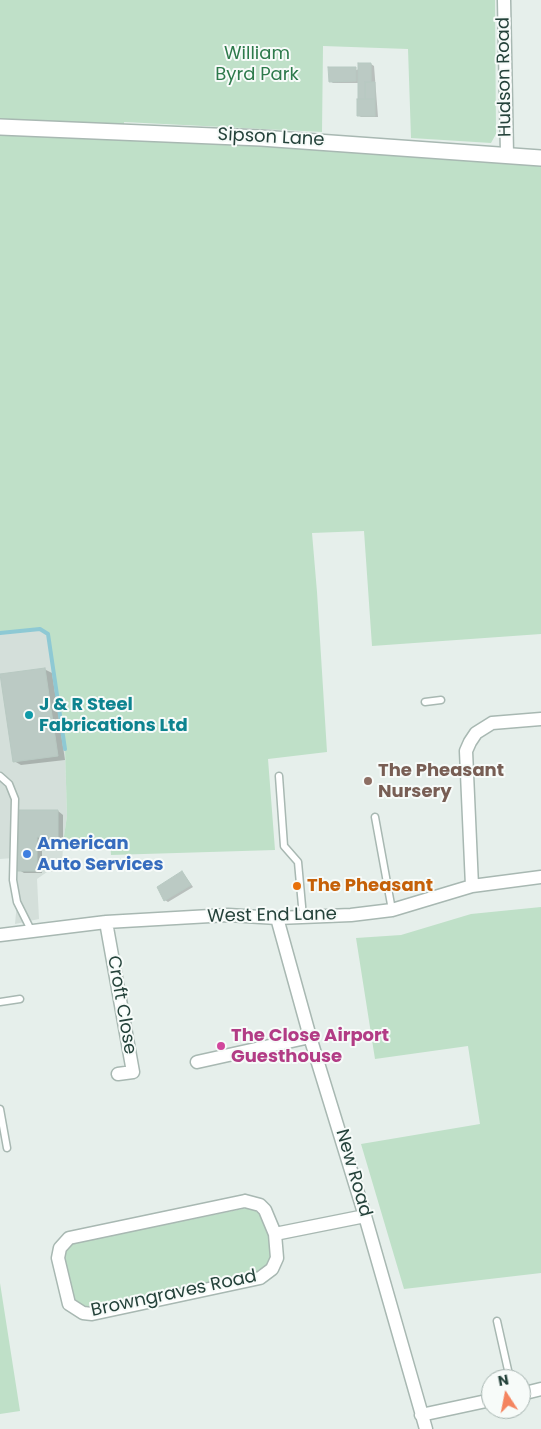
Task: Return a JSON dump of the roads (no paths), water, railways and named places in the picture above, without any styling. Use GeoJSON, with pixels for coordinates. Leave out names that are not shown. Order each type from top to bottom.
{"type":"FeatureCollection","features":[{"type":"Feature","properties":{"kind":"street","name":"Hudson Road"},"geometry":{"type":"LineString","coordinates":[[504,0],[507,154]]}},
{"type":"Feature","properties":{"kind":"street","name":"Sipson Lane"},"geometry":{"type":"LineString","coordinates":[[0,127],[194,134],[507,154],[541,158]]}},
{"type":"Feature","properties":{"kind":"street"},"geometry":{"type":"LineString","coordinates":[[472,886],[466,751],[476,733],[484,726],[509,720],[541,719]]}},
{"type":"Feature","properties":{"kind":"street","name":"West End Lane"},"geometry":{"type":"LineString","coordinates":[[0,935],[106,922],[228,915],[303,918],[392,910],[472,886],[541,877]]}},
{"type":"Feature","properties":{"kind":"street","name":"New Road"},"geometry":{"type":"LineString","coordinates":[[276,918],[426,1429]]}},
{"type":"Feature","properties":{"kind":"street","name":"Croft Close"},"geometry":{"type":"LineString","coordinates":[[106,922],[133,1072],[118,1074]]}},
{"type":"Feature","properties":{"kind":"street"},"geometry":{"type":"LineString","coordinates":[[197,1062],[310,1037]]}},
{"type":"Feature","properties":{"kind":"street","name":"Browngraves Road"},"geometry":{"type":"LineString","coordinates":[[245,1201],[260,1205],[265,1210],[275,1234],[278,1258],[272,1269],[260,1278],[92,1314],[83,1313],[72,1308],[64,1293],[59,1253],[63,1243],[74,1237],[245,1201]]}},
{"type":"Feature","properties":{"kind":"street"},"geometry":{"type":"LineString","coordinates":[[275,1234],[365,1216]]}},
{"type":"Feature","properties":{"kind":"street"},"geometry":{"type":"LineString","coordinates":[[421,1415],[481,1402]]}},
{"type":"Feature","properties":{"kind":"lane"},"geometry":{"type":"LineString","coordinates":[[425,702],[441,700]]}},
{"type":"Feature","properties":{"kind":"lane"},"geometry":{"type":"LineString","coordinates":[[0,776],[14,788],[13,880],[17,902],[31,930]]}},
{"type":"Feature","properties":{"kind":"lane"},"geometry":{"type":"LineString","coordinates":[[280,776],[284,846],[298,862],[303,918]]}},
{"type":"Feature","properties":{"kind":"lane"},"geometry":{"type":"LineString","coordinates":[[375,818],[392,910]]}},
{"type":"Feature","properties":{"kind":"lane"},"geometry":{"type":"LineString","coordinates":[[0,1002],[20,998]]}},
{"type":"Feature","properties":{"kind":"lane"},"geometry":{"type":"LineString","coordinates":[[0,1109],[7,1148]]}},
{"type":"Feature","properties":{"kind":"lane"},"geometry":{"type":"LineString","coordinates":[[496,1321],[508,1369]]}},
{"type":"Feature","properties":{"kind":"waterway"},"geometry":{"type":"LineString","coordinates":[[0,633],[40,629],[48,634],[65,749]]}},
{"type":"Feature","properties":{"kind":"place","name":"J & R Steel Fabrications Ltd"},"geometry":{"type":"Point","coordinates":[29,715]}},
{"type":"Feature","properties":{"kind":"place","name":"The Pheasant Nursery"},"geometry":{"type":"Point","coordinates":[368,781]}},
{"type":"Feature","properties":{"kind":"place","name":"American Auto Services"},"geometry":{"type":"Point","coordinates":[27,854]}},
{"type":"Feature","properties":{"kind":"place","name":"The Pheasant"},"geometry":{"type":"Point","coordinates":[297,886]}},
{"type":"Feature","properties":{"kind":"place","name":"The Close Airport Guesthouse"},"geometry":{"type":"Point","coordinates":[221,1046]}},
{"type":"Feature","properties":{"kind":"park label","name":"William Byrd Park"},"geometry":{"type":"Point","coordinates":[257,64]}}]}
